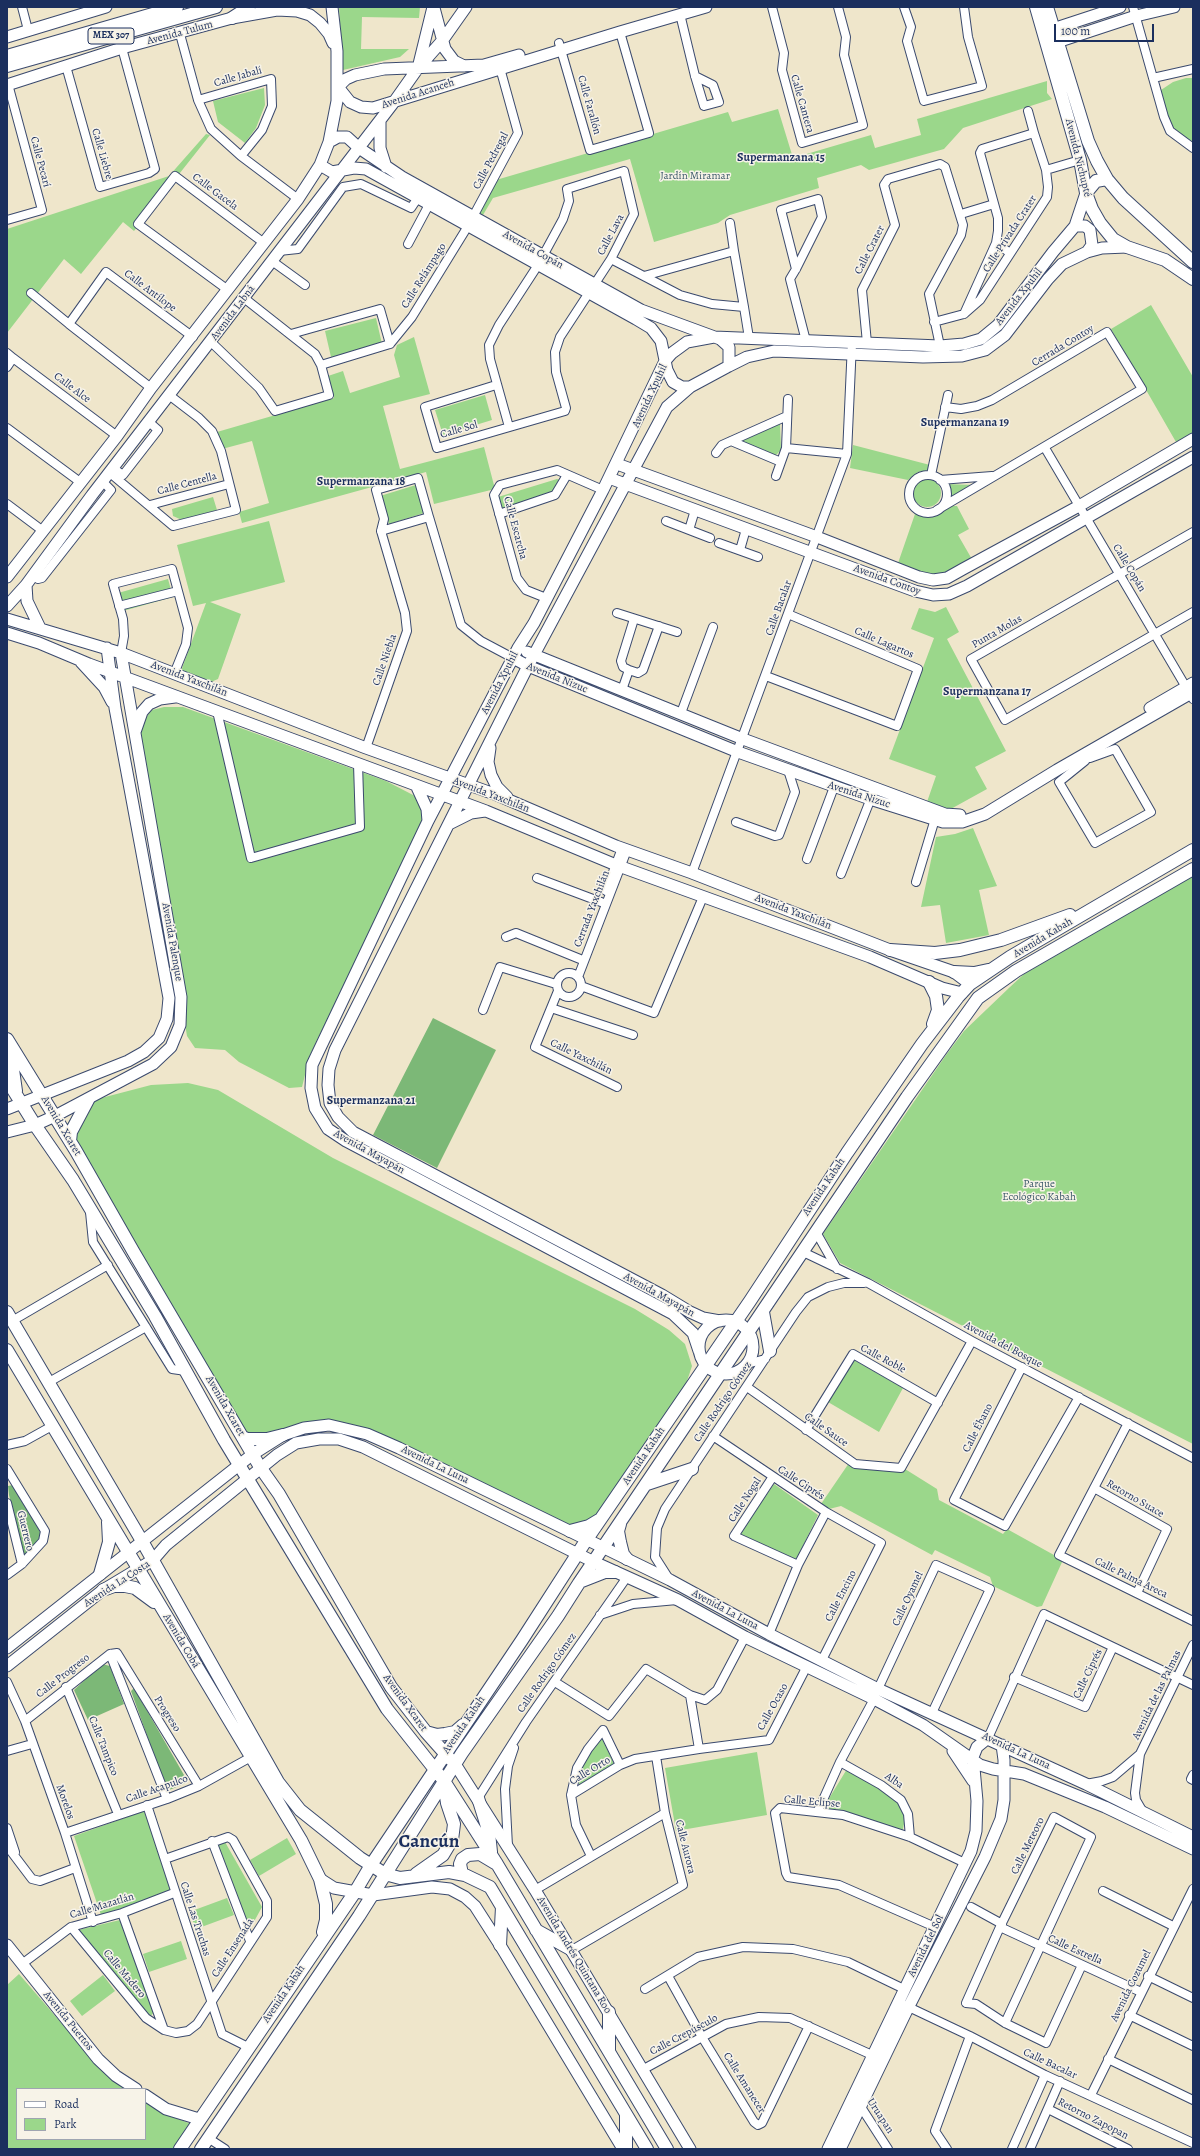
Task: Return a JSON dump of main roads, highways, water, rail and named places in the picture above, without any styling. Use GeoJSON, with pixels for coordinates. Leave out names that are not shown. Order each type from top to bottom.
{"type":"FeatureCollection","features":[{"type":"Feature","properties":{"kind":"main road","name":"MEX 307"},"geometry":{"type":"LineString","coordinates":[[7,56],[177,7]]}},
{"type":"Feature","properties":{"kind":"main road","name":"Avenida Tulum"},"geometry":{"type":"LineString","coordinates":[[7,66],[216,7]]}},
{"type":"Feature","properties":{"kind":"main road"},"geometry":{"type":"LineString","coordinates":[[232,18],[249,7]]}},
{"type":"Feature","properties":{"kind":"main road","name":"Avenida Nichupté"},"geometry":{"type":"LineString","coordinates":[[1036,7],[1080,160],[1086,193],[1092,209],[1105,230],[1113,239],[1127,247],[1165,260],[1193,279]]}},
{"type":"Feature","properties":{"kind":"main road","name":"Avenida Nichupté"},"geometry":{"type":"LineString","coordinates":[[1047,7],[1094,156],[1108,179],[1123,198],[1193,262]]}},
{"type":"Feature","properties":{"kind":"main road"},"geometry":{"type":"LineString","coordinates":[[1080,160],[1089,160],[1094,156]]}},
{"type":"Feature","properties":{"kind":"main road"},"geometry":{"type":"LineString","coordinates":[[1086,193],[1096,182],[1108,179]]}},
{"type":"Feature","properties":{"kind":"main road"},"geometry":{"type":"LineString","coordinates":[[1154,256],[1163,254],[1167,250],[1167,244],[1164,236]]}},
{"type":"Feature","properties":{"kind":"main road","name":"Avenida Kabah"},"geometry":{"type":"LineString","coordinates":[[180,2149],[248,2047],[355,1892],[371,1865],[426,1785],[435,1768],[587,1539],[735,1322],[844,1157],[930,1033],[968,990],[1010,957],[1193,850]]}},
{"type":"Feature","properties":{"kind":"main road","name":"Avenida Kabah"},"geometry":{"type":"LineString","coordinates":[[201,2149],[372,1895],[455,1764],[554,1623],[579,1583],[907,1097],[978,998],[1016,971],[1193,869]]}},
{"type":"Feature","properties":{"kind":"main road"},"geometry":{"type":"LineString","coordinates":[[890,950],[935,953],[960,950],[1011,936],[1062,919],[1104,901]]}},
{"type":"Feature","properties":{"kind":"main road"},"geometry":{"type":"LineString","coordinates":[[954,972],[974,973],[995,969]]}},
{"type":"Feature","properties":{"kind":"main road"},"geometry":{"type":"LineString","coordinates":[[929,982],[936,996],[938,1010],[930,1033]]}},
{"type":"Feature","properties":{"kind":"main road"},"geometry":{"type":"LineString","coordinates":[[962,1019],[968,990],[995,986]]}},
{"type":"Feature","properties":{"kind":"main road"},"geometry":{"type":"LineString","coordinates":[[8,1040],[19,1100]]}},
{"type":"Feature","properties":{"kind":"main road","name":"Avenida Xcaret"},"geometry":{"type":"LineString","coordinates":[[8,1040],[70,1141],[260,1467],[279,1494],[390,1687],[426,1732],[455,1764]]}},
{"type":"Feature","properties":{"kind":"main road","name":"Avenida Xcaret"},"geometry":{"type":"LineString","coordinates":[[7,1080],[97,1220],[247,1478],[352,1648],[387,1709],[435,1768]]}},
{"type":"Feature","properties":{"kind":"main road"},"geometry":{"type":"LineString","coordinates":[[70,1141],[71,1132],[88,1100]]}},
{"type":"Feature","properties":{"kind":"main road"},"geometry":{"type":"LineString","coordinates":[[97,1220],[133,1251]]}},
{"type":"Feature","properties":{"kind":"main road"},"geometry":{"type":"LineString","coordinates":[[763,1312],[767,1355]]}},
{"type":"Feature","properties":{"kind":"main road","name":"Avenida Cobá"},"geometry":{"type":"LineString","coordinates":[[10,1316],[153,1560],[278,1782],[300,1810],[332,1837],[371,1865]]}},
{"type":"Feature","properties":{"kind":"main road","name":"Avenida Cobá"},"geometry":{"type":"LineString","coordinates":[[7,1350],[127,1553],[301,1840],[320,1878],[326,1920],[321,1940]]}},
{"type":"Feature","properties":{"kind":"main road"},"geometry":{"type":"LineString","coordinates":[[243,1437],[248,1439],[267,1439],[283,1435]]}},
{"type":"Feature","properties":{"kind":"main road"},"geometry":{"type":"LineString","coordinates":[[59,1438],[87,1447]]}},
{"type":"Feature","properties":{"kind":"main road"},"geometry":{"type":"LineString","coordinates":[[647,1484],[692,1469]]}},
{"type":"Feature","properties":{"kind":"main road"},"geometry":{"type":"LineString","coordinates":[[570,1531],[589,1526],[602,1518]]}},
{"type":"Feature","properties":{"kind":"main road"},"geometry":{"type":"LineString","coordinates":[[96,1578],[110,1542],[107,1519]]}},
{"type":"Feature","properties":{"kind":"main road"},"geometry":{"type":"LineString","coordinates":[[620,1524],[620,1542],[623,1554],[627,1559]]}},
{"type":"Feature","properties":{"kind":"main road"},"geometry":{"type":"LineString","coordinates":[[579,1583],[590,1577],[605,1572],[615,1572]]}},
{"type":"Feature","properties":{"kind":"main road"},"geometry":{"type":"LineString","coordinates":[[101,1591],[114,1586],[135,1588],[160,1606]]}},
{"type":"Feature","properties":{"kind":"main road"},"geometry":{"type":"LineString","coordinates":[[182,1643],[214,1667]]}},
{"type":"Feature","properties":{"kind":"main road"},"geometry":{"type":"LineString","coordinates":[[352,1648],[390,1687]]}},
{"type":"Feature","properties":{"kind":"main road"},"geometry":{"type":"LineString","coordinates":[[426,1732],[437,1735],[455,1732],[468,1720]]}},
{"type":"Feature","properties":{"kind":"main road","name":"Avenida Andrés Quintana Roo"},"geometry":{"type":"LineString","coordinates":[[435,1768],[494,1859],[667,2149]]}},
{"type":"Feature","properties":{"kind":"main road"},"geometry":{"type":"LineString","coordinates":[[414,1876],[443,1855],[452,1840],[454,1824],[444,1792],[444,1781]]}},
{"type":"Feature","properties":{"kind":"main road"},"geometry":{"type":"LineString","coordinates":[[278,1782],[281,1806]]}},
{"type":"Feature","properties":{"kind":"main road"},"geometry":{"type":"LineString","coordinates":[[478,1798],[489,1833],[494,1859]]}},
{"type":"Feature","properties":{"kind":"main road"},"geometry":{"type":"LineString","coordinates":[[462,1874],[460,1864],[462,1859],[468,1855],[480,1854],[494,1859]]}},
{"type":"Feature","properties":{"kind":"main road"},"geometry":{"type":"LineString","coordinates":[[371,1865],[385,1874],[400,1878],[439,1872],[462,1874],[490,1887],[647,2149]]}},
{"type":"Feature","properties":{"kind":"main road"},"geometry":{"type":"LineString","coordinates":[[500,1945],[502,1907]]}},
{"type":"Feature","properties":{"kind":"main road"},"geometry":{"type":"LineString","coordinates":[[535,1930],[572,1950]]}},
{"type":"Feature","properties":{"kind":"main road"},"geometry":{"type":"LineString","coordinates":[[609,2012],[609,2052]]}},
{"type":"Feature","properties":{"kind":"main road"},"geometry":{"type":"LineString","coordinates":[[626,2114],[626,2149]]}},
{"type":"Feature","properties":{"kind":"district","name":"Supermanzana 15"},"geometry":{"type":"Point","coordinates":[781,158]}},
{"type":"Feature","properties":{"kind":"district","name":"Supermanzana 19"},"geometry":{"type":"Point","coordinates":[965,423]}},
{"type":"Feature","properties":{"kind":"district","name":"Supermanzana 18"},"geometry":{"type":"Point","coordinates":[361,482]}},
{"type":"Feature","properties":{"kind":"district","name":"Supermanzana 17"},"geometry":{"type":"Point","coordinates":[987,692]}},
{"type":"Feature","properties":{"kind":"district","name":"Supermanzana 21"},"geometry":{"type":"Point","coordinates":[371,1101]}},
{"type":"Feature","properties":{"kind":"district","name":"Cancún"},"geometry":{"type":"Point","coordinates":[429,1842]}},
{"type":"Feature","properties":{"kind":"park label","name":"Jardín Miramar"},"geometry":{"type":"Point","coordinates":[695,176]}},
{"type":"Feature","properties":{"kind":"park label","name":"Parque Ecológico Kabah"},"geometry":{"type":"Point","coordinates":[1039,1190]}}]}
